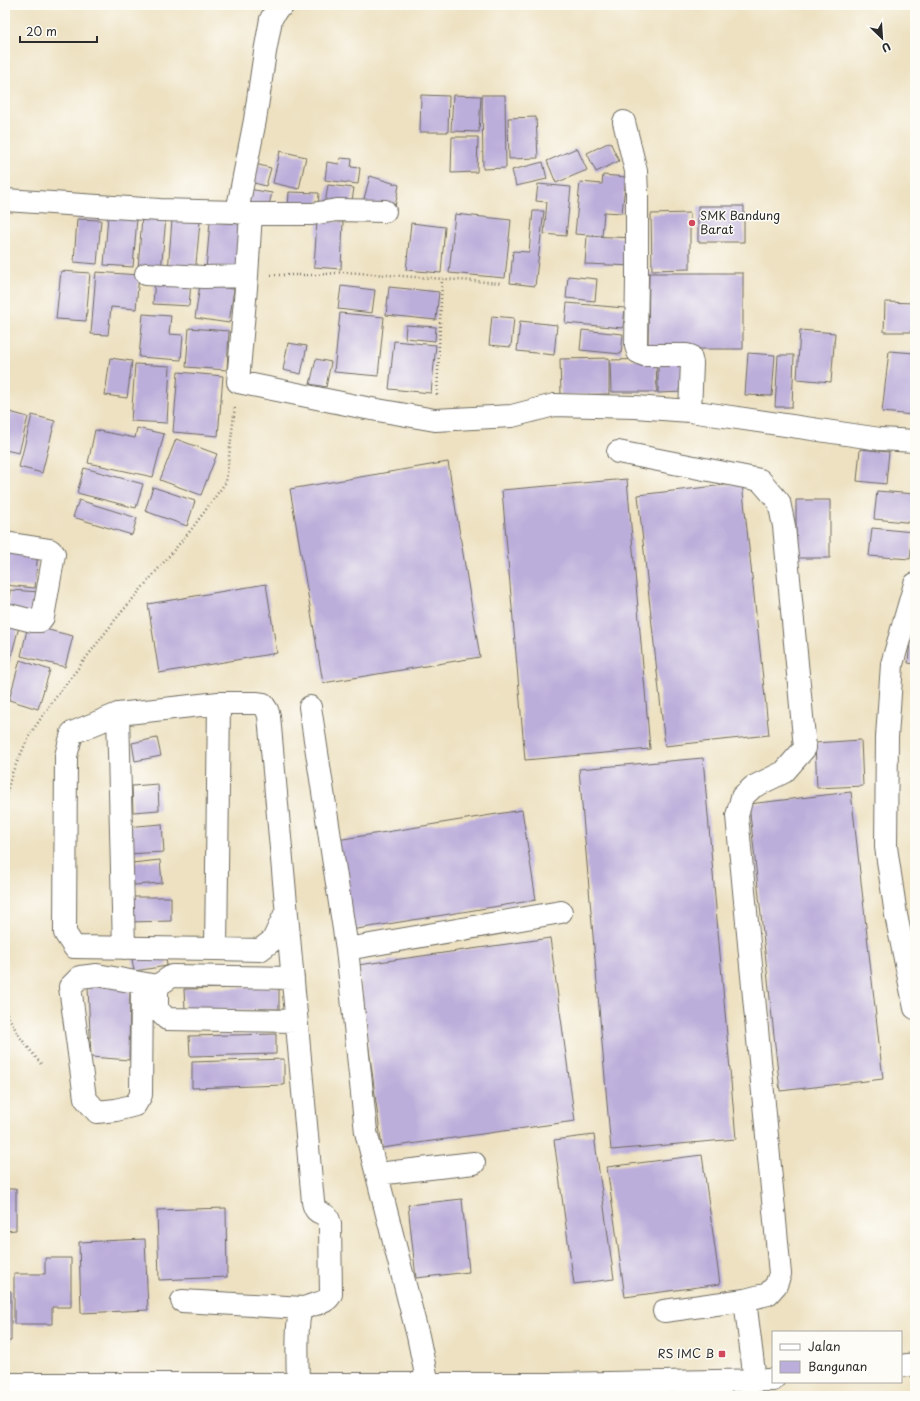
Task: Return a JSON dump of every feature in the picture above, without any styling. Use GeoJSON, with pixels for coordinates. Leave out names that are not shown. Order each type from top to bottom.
{"type":"FeatureCollection","features":[{"type":"Feature","properties":{"kind":"main road"},"geometry":{"type":"LineString","coordinates":[[283,5],[278,7],[271,19],[255,120],[244,213],[247,276],[238,382],[366,408],[435,420],[512,416],[554,405],[635,407],[690,411],[880,439],[915,441]]}},
{"type":"Feature","properties":{"kind":"main road"},"geometry":{"type":"LineString","coordinates":[[624,122],[636,171],[636,346],[638,352],[644,355],[690,356],[692,363],[690,411]]}},
{"type":"Feature","properties":{"kind":"main road"},"geometry":{"type":"LineString","coordinates":[[5,200],[244,213],[312,214],[337,210],[385,211]]}},
{"type":"Feature","properties":{"kind":"main road"},"geometry":{"type":"LineString","coordinates":[[146,274],[204,277],[247,276]]}},
{"type":"Feature","properties":{"kind":"main road"},"geometry":{"type":"LineString","coordinates":[[618,452],[760,480],[779,502],[784,526],[805,748],[784,772],[753,787],[742,797],[737,816],[780,1274],[776,1285],[768,1294],[746,1300],[664,1311]]}},
{"type":"Feature","properties":{"kind":"main road"},"geometry":{"type":"LineString","coordinates":[[5,542],[50,550],[54,554],[43,617],[40,620],[33,621],[5,614]]}},
{"type":"Feature","properties":{"kind":"main road"},"geometry":{"type":"LineString","coordinates":[[915,584],[892,664],[888,737],[886,847],[896,915],[915,1008]]}},
{"type":"Feature","properties":{"kind":"main road"},"geometry":{"type":"LineString","coordinates":[[216,949],[219,703]]}},
{"type":"Feature","properties":{"kind":"main road"},"geometry":{"type":"LineString","coordinates":[[182,1301],[303,1308],[325,1301],[331,1294],[330,1224],[326,1215],[318,1212],[314,1206],[269,716],[267,710],[262,704],[219,703],[118,714],[72,733],[66,756],[65,933],[74,947],[260,950],[273,940],[286,912]]}},
{"type":"Feature","properties":{"kind":"main road"},"geometry":{"type":"LineString","coordinates":[[310,707],[347,949],[366,1132],[418,1336],[428,1384]]}},
{"type":"Feature","properties":{"kind":"main road"},"geometry":{"type":"LineString","coordinates":[[118,714],[124,948]]}},
{"type":"Feature","properties":{"kind":"main road"},"geometry":{"type":"LineString","coordinates":[[347,949],[561,912]]}},
{"type":"Feature","properties":{"kind":"main road"},"geometry":{"type":"LineString","coordinates":[[150,985],[141,1095],[135,1105],[116,1110],[97,1112],[85,1098],[70,987],[80,977],[97,975],[150,985],[172,976],[293,978]]}},
{"type":"Feature","properties":{"kind":"main road"},"geometry":{"type":"LineString","coordinates":[[150,985],[157,1009],[167,1019],[296,1021]]}},
{"type":"Feature","properties":{"kind":"main road"},"geometry":{"type":"LineString","coordinates":[[377,1174],[474,1163]]}},
{"type":"Feature","properties":{"kind":"main road"},"geometry":{"type":"LineString","coordinates":[[5,1384],[207,1390],[298,1384],[428,1384],[464,1390],[720,1388],[764,1380],[746,1300]]}},
{"type":"Feature","properties":{"kind":"main road"},"geometry":{"type":"LineString","coordinates":[[298,1384],[297,1339],[300,1312],[303,1308]]}},
{"type":"Feature","properties":{"kind":"main road"},"geometry":{"type":"LineString","coordinates":[[902,1366],[915,1364]]}},
{"type":"Feature","properties":{"kind":"path"},"geometry":{"type":"LineString","coordinates":[[247,276],[317,275],[344,272],[502,283]]}},
{"type":"Feature","properties":{"kind":"path"},"geometry":{"type":"LineString","coordinates":[[435,420],[439,367],[442,279]]}},
{"type":"Feature","properties":{"kind":"path"},"geometry":{"type":"LineString","coordinates":[[5,800],[12,773],[30,734],[53,701],[115,620],[191,530],[226,482],[238,382]]}},
{"type":"Feature","properties":{"kind":"path"},"geometry":{"type":"LineString","coordinates":[[5,1010],[19,1036],[41,1064]]}},
{"type":"Feature","properties":{"kind":"building"},"geometry":{"type":"Polygon","coordinates":[[[421,95],[449,96],[448,132],[420,132],[421,95]]]}},
{"type":"Feature","properties":{"kind":"building"},"geometry":{"type":"Polygon","coordinates":[[[453,95],[481,96],[479,132],[451,131],[453,95]]]}},
{"type":"Feature","properties":{"kind":"building"},"geometry":{"type":"Polygon","coordinates":[[[482,95],[505,95],[506,168],[483,169],[482,95]]]}},
{"type":"Feature","properties":{"kind":"building"},"geometry":{"type":"Polygon","coordinates":[[[536,117],[538,158],[509,159],[508,118],[536,117]]]}},
{"type":"Feature","properties":{"kind":"building"},"geometry":{"type":"Polygon","coordinates":[[[452,137],[478,137],[477,172],[451,173],[452,137]]]}},
{"type":"Feature","properties":{"kind":"building"},"geometry":{"type":"Polygon","coordinates":[[[610,142],[619,161],[596,172],[587,153],[610,142]]]}},
{"type":"Feature","properties":{"kind":"building"},"geometry":{"type":"Polygon","coordinates":[[[577,148],[587,170],[556,183],[547,161],[577,148]]]}},
{"type":"Feature","properties":{"kind":"building"},"geometry":{"type":"Polygon","coordinates":[[[280,151],[306,157],[299,189],[273,183],[280,151]]]}},
{"type":"Feature","properties":{"kind":"building"},"geometry":{"type":"Polygon","coordinates":[[[340,158],[352,159],[351,167],[360,168],[358,184],[325,180],[327,162],[339,164],[340,158]]]}},
{"type":"Feature","properties":{"kind":"building"},"geometry":{"type":"Polygon","coordinates":[[[543,162],[547,179],[516,186],[512,170],[543,162]]]}},
{"type":"Feature","properties":{"kind":"building"},"geometry":{"type":"Polygon","coordinates":[[[251,163],[271,168],[266,186],[246,181],[251,163]]]}},
{"type":"Feature","properties":{"kind":"building"},"geometry":{"type":"Polygon","coordinates":[[[603,175],[626,177],[622,213],[604,212],[602,236],[575,234],[580,182],[602,184],[603,175]]]}},
{"type":"Feature","properties":{"kind":"building"},"geometry":{"type":"Polygon","coordinates":[[[370,176],[399,185],[395,207],[362,206],[370,176]]]}},
{"type":"Feature","properties":{"kind":"building"},"geometry":{"type":"Polygon","coordinates":[[[538,184],[571,187],[566,236],[544,234],[547,202],[536,201],[538,184]]]}},
{"type":"Feature","properties":{"kind":"building"},"geometry":{"type":"Polygon","coordinates":[[[328,185],[354,188],[351,207],[325,204],[328,185]]]}},
{"type":"Feature","properties":{"kind":"building"},"geometry":{"type":"Polygon","coordinates":[[[249,189],[272,193],[268,208],[246,204],[249,189]]]}},
{"type":"Feature","properties":{"kind":"building"},"geometry":{"type":"Polygon","coordinates":[[[289,192],[319,193],[318,210],[288,208],[289,192]]]}},
{"type":"Feature","properties":{"kind":"building"},"geometry":{"type":"Polygon","coordinates":[[[698,206],[744,206],[744,242],[698,242],[698,206]]]}},
{"type":"Feature","properties":{"kind":"building"},"geometry":{"type":"Polygon","coordinates":[[[533,211],[544,211],[535,286],[510,283],[513,251],[529,252],[533,211]]]}},
{"type":"Feature","properties":{"kind":"building"},"geometry":{"type":"Polygon","coordinates":[[[690,213],[690,269],[652,270],[651,214],[690,213]]]}},
{"type":"Feature","properties":{"kind":"building"},"geometry":{"type":"Polygon","coordinates":[[[455,214],[511,220],[505,278],[449,273],[455,214]]]}},
{"type":"Feature","properties":{"kind":"building"},"geometry":{"type":"Polygon","coordinates":[[[108,216],[137,218],[133,267],[104,265],[108,216]]]}},
{"type":"Feature","properties":{"kind":"building"},"geometry":{"type":"Polygon","coordinates":[[[142,217],[166,218],[161,271],[138,269],[142,217]]]}},
{"type":"Feature","properties":{"kind":"building"},"geometry":{"type":"Polygon","coordinates":[[[77,219],[101,220],[97,264],[74,262],[77,219]]]}},
{"type":"Feature","properties":{"kind":"building"},"geometry":{"type":"Polygon","coordinates":[[[172,220],[200,222],[195,274],[168,271],[172,220]]]}},
{"type":"Feature","properties":{"kind":"building"},"geometry":{"type":"Polygon","coordinates":[[[317,221],[343,222],[341,269],[314,267],[317,221]]]}},
{"type":"Feature","properties":{"kind":"building"},"geometry":{"type":"Polygon","coordinates":[[[210,222],[242,224],[238,271],[206,269],[210,222]]]}},
{"type":"Feature","properties":{"kind":"building"},"geometry":{"type":"Polygon","coordinates":[[[411,223],[445,227],[441,273],[406,270],[411,223]]]}},
{"type":"Feature","properties":{"kind":"building"},"geometry":{"type":"Polygon","coordinates":[[[587,236],[637,238],[635,266],[585,264],[587,236]]]}},
{"type":"Feature","properties":{"kind":"building"},"geometry":{"type":"Polygon","coordinates":[[[61,271],[90,273],[86,321],[56,319],[61,271]]]}},
{"type":"Feature","properties":{"kind":"building"},"geometry":{"type":"Polygon","coordinates":[[[96,272],[139,275],[136,309],[111,307],[108,335],[91,334],[96,272]]]}},
{"type":"Feature","properties":{"kind":"building"},"geometry":{"type":"Polygon","coordinates":[[[649,273],[743,273],[743,349],[648,349],[649,273]]]}},
{"type":"Feature","properties":{"kind":"building"},"geometry":{"type":"Polygon","coordinates":[[[568,276],[597,279],[595,301],[566,298],[568,276]]]}},
{"type":"Feature","properties":{"kind":"building"},"geometry":{"type":"Polygon","coordinates":[[[155,279],[191,282],[189,306],[153,304],[155,279]]]}},
{"type":"Feature","properties":{"kind":"building"},"geometry":{"type":"Polygon","coordinates":[[[200,285],[234,289],[229,323],[195,318],[200,285]]]}},
{"type":"Feature","properties":{"kind":"building"},"geometry":{"type":"Polygon","coordinates":[[[341,286],[375,290],[372,313],[338,309],[341,286]]]}},
{"type":"Feature","properties":{"kind":"building"},"geometry":{"type":"Polygon","coordinates":[[[389,287],[439,292],[436,320],[386,315],[389,287]]]}},
{"type":"Feature","properties":{"kind":"building"},"geometry":{"type":"Polygon","coordinates":[[[885,302],[915,303],[915,332],[884,332],[885,302]]]}},
{"type":"Feature","properties":{"kind":"building"},"geometry":{"type":"Polygon","coordinates":[[[567,303],[625,308],[623,328],[565,323],[567,303]]]}},
{"type":"Feature","properties":{"kind":"building"},"geometry":{"type":"Polygon","coordinates":[[[340,313],[384,317],[378,376],[334,372],[340,313]]]}},
{"type":"Feature","properties":{"kind":"building"},"geometry":{"type":"Polygon","coordinates":[[[143,314],[171,316],[169,334],[183,335],[181,360],[139,357],[143,314]]]}},
{"type":"Feature","properties":{"kind":"building"},"geometry":{"type":"Polygon","coordinates":[[[492,316],[514,318],[511,347],[489,345],[492,316]]]}},
{"type":"Feature","properties":{"kind":"building"},"geometry":{"type":"Polygon","coordinates":[[[520,321],[557,325],[554,355],[517,351],[520,321]]]}},
{"type":"Feature","properties":{"kind":"building"},"geometry":{"type":"Polygon","coordinates":[[[406,325],[436,327],[435,341],[405,338],[406,325]]]}},
{"type":"Feature","properties":{"kind":"building"},"geometry":{"type":"Polygon","coordinates":[[[189,328],[229,331],[227,370],[186,367],[189,328]]]}},
{"type":"Feature","properties":{"kind":"building"},"geometry":{"type":"Polygon","coordinates":[[[582,330],[623,334],[621,354],[580,350],[582,330]]]}},
{"type":"Feature","properties":{"kind":"building"},"geometry":{"type":"Polygon","coordinates":[[[800,330],[835,333],[831,382],[797,379],[800,330]]]}},
{"type":"Feature","properties":{"kind":"building"},"geometry":{"type":"Polygon","coordinates":[[[394,341],[436,345],[431,393],[389,389],[394,341]]]}},
{"type":"Feature","properties":{"kind":"building"},"geometry":{"type":"Polygon","coordinates":[[[288,343],[307,346],[301,374],[283,370],[288,343]]]}},
{"type":"Feature","properties":{"kind":"building"},"geometry":{"type":"Polygon","coordinates":[[[889,351],[915,353],[915,396],[913,415],[882,412],[889,351]]]}},
{"type":"Feature","properties":{"kind":"building"},"geometry":{"type":"Polygon","coordinates":[[[748,353],[775,355],[772,396],[745,395],[748,353]]]}},
{"type":"Feature","properties":{"kind":"building"},"geometry":{"type":"Polygon","coordinates":[[[778,355],[794,355],[792,407],[775,407],[778,355]]]}},
{"type":"Feature","properties":{"kind":"building"},"geometry":{"type":"Polygon","coordinates":[[[110,358],[132,361],[127,398],[105,395],[110,358]]]}},
{"type":"Feature","properties":{"kind":"building"},"geometry":{"type":"Polygon","coordinates":[[[609,358],[609,394],[561,395],[560,359],[609,358]]]}},
{"type":"Feature","properties":{"kind":"building"},"geometry":{"type":"Polygon","coordinates":[[[316,359],[331,362],[326,387],[310,384],[316,359]]]}},
{"type":"Feature","properties":{"kind":"building"},"geometry":{"type":"Polygon","coordinates":[[[656,359],[657,392],[611,392],[610,360],[656,359]]]}},
{"type":"Feature","properties":{"kind":"building"},"geometry":{"type":"Polygon","coordinates":[[[658,359],[682,359],[683,392],[658,393],[658,359]]]}},
{"type":"Feature","properties":{"kind":"building"},"geometry":{"type":"Polygon","coordinates":[[[135,364],[170,366],[167,423],[131,421],[135,364]]]}},
{"type":"Feature","properties":{"kind":"building"},"geometry":{"type":"Polygon","coordinates":[[[178,372],[223,376],[218,436],[173,432],[178,372]]]}},
{"type":"Feature","properties":{"kind":"building"},"geometry":{"type":"Polygon","coordinates":[[[10,412],[28,417],[19,453],[5,450],[5,433],[10,412]]]}},
{"type":"Feature","properties":{"kind":"building"},"geometry":{"type":"Polygon","coordinates":[[[32,415],[55,421],[42,473],[19,467],[32,415]]]}},
{"type":"Feature","properties":{"kind":"building"},"geometry":{"type":"Polygon","coordinates":[[[137,428],[164,434],[153,477],[88,463],[95,430],[135,438],[137,428]]]}},
{"type":"Feature","properties":{"kind":"building"},"geometry":{"type":"Polygon","coordinates":[[[176,439],[217,454],[201,495],[160,480],[176,439]]]}},
{"type":"Feature","properties":{"kind":"building"},"geometry":{"type":"Polygon","coordinates":[[[860,449],[889,452],[886,484],[857,481],[860,449]]]}},
{"type":"Feature","properties":{"kind":"building"},"geometry":{"type":"Polygon","coordinates":[[[448,462],[480,657],[323,683],[290,489],[448,462]]]}},
{"type":"Feature","properties":{"kind":"building"},"geometry":{"type":"Polygon","coordinates":[[[84,468],[143,484],[136,508],[77,493],[84,468]]]}},
{"type":"Feature","properties":{"kind":"building"},"geometry":{"type":"Polygon","coordinates":[[[627,479],[650,749],[525,760],[502,490],[627,479]]]}},
{"type":"Feature","properties":{"kind":"building"},"geometry":{"type":"Polygon","coordinates":[[[742,483],[769,735],[665,746],[638,495],[742,483]]]}},
{"type":"Feature","properties":{"kind":"building"},"geometry":{"type":"Polygon","coordinates":[[[153,487],[195,501],[187,526],[145,511],[153,487]]]}},
{"type":"Feature","properties":{"kind":"building"},"geometry":{"type":"Polygon","coordinates":[[[877,491],[915,494],[915,523],[874,519],[877,491]]]}},
{"type":"Feature","properties":{"kind":"building"},"geometry":{"type":"Polygon","coordinates":[[[79,500],[137,518],[132,535],[73,517],[79,500]]]}},
{"type":"Feature","properties":{"kind":"building"},"geometry":{"type":"Polygon","coordinates":[[[796,500],[830,500],[830,558],[796,558],[796,500]]]}},
{"type":"Feature","properties":{"kind":"building"},"geometry":{"type":"Polygon","coordinates":[[[872,528],[913,532],[910,559],[869,556],[872,528]]]}},
{"type":"Feature","properties":{"kind":"building"},"geometry":{"type":"Polygon","coordinates":[[[8,547],[38,549],[35,588],[5,585],[8,547]]]}},
{"type":"Feature","properties":{"kind":"building"},"geometry":{"type":"Polygon","coordinates":[[[266,584],[277,653],[159,673],[148,604],[266,584]]]}},
{"type":"Feature","properties":{"kind":"building"},"geometry":{"type":"Polygon","coordinates":[[[10,590],[40,592],[38,616],[8,614],[10,590]]]}},
{"type":"Feature","properties":{"kind":"building"},"geometry":{"type":"Polygon","coordinates":[[[5,624],[19,627],[5,679],[5,624]]]}},
{"type":"Feature","properties":{"kind":"building"},"geometry":{"type":"Polygon","coordinates":[[[28,625],[73,636],[65,667],[21,656],[28,625]]]}},
{"type":"Feature","properties":{"kind":"building"},"geometry":{"type":"Polygon","coordinates":[[[911,631],[915,631],[915,664],[908,663],[911,631]]]}},
{"type":"Feature","properties":{"kind":"building"},"geometry":{"type":"Polygon","coordinates":[[[20,660],[50,670],[38,709],[9,700],[20,660]]]}},
{"type":"Feature","properties":{"kind":"building"},"geometry":{"type":"Polygon","coordinates":[[[157,738],[161,756],[135,761],[132,743],[157,738]]]}},
{"type":"Feature","properties":{"kind":"building"},"geometry":{"type":"Polygon","coordinates":[[[861,740],[863,786],[817,788],[815,743],[861,740]]]}},
{"type":"Feature","properties":{"kind":"building"},"geometry":{"type":"Polygon","coordinates":[[[703,758],[736,1139],[611,1150],[579,769],[703,758]]]}},
{"type":"Feature","properties":{"kind":"building"},"geometry":{"type":"Polygon","coordinates":[[[158,784],[159,810],[133,812],[132,786],[158,784]]]}},
{"type":"Feature","properties":{"kind":"building"},"geometry":{"type":"Polygon","coordinates":[[[851,792],[883,1079],[780,1091],[749,804],[851,792]]]}},
{"type":"Feature","properties":{"kind":"building"},"geometry":{"type":"Polygon","coordinates":[[[522,810],[536,900],[351,930],[337,840],[522,810]]]}},
{"type":"Feature","properties":{"kind":"building"},"geometry":{"type":"Polygon","coordinates":[[[162,824],[164,852],[126,854],[125,827],[162,824]]]}},
{"type":"Feature","properties":{"kind":"building"},"geometry":{"type":"Polygon","coordinates":[[[160,860],[162,883],[134,885],[132,863],[160,860]]]}},
{"type":"Feature","properties":{"kind":"building"},"geometry":{"type":"Polygon","coordinates":[[[128,897],[171,897],[171,921],[128,922],[128,897]]]}},
{"type":"Feature","properties":{"kind":"building"},"geometry":{"type":"Polygon","coordinates":[[[550,938],[575,1121],[382,1148],[358,965],[550,938]]]}},
{"type":"Feature","properties":{"kind":"building"},"geometry":{"type":"Polygon","coordinates":[[[165,948],[167,966],[134,971],[131,953],[165,948]]]}},
{"type":"Feature","properties":{"kind":"building"},"geometry":{"type":"Polygon","coordinates":[[[88,986],[130,986],[129,1060],[91,1057],[88,986]]]}},
{"type":"Feature","properties":{"kind":"building"},"geometry":{"type":"Polygon","coordinates":[[[279,987],[279,1009],[185,1010],[184,989],[279,987]]]}},
{"type":"Feature","properties":{"kind":"building"},"geometry":{"type":"Polygon","coordinates":[[[276,1034],[276,1054],[190,1056],[189,1036],[276,1034]]]}},
{"type":"Feature","properties":{"kind":"building"},"geometry":{"type":"Polygon","coordinates":[[[284,1059],[284,1085],[192,1088],[192,1062],[284,1059]]]}},
{"type":"Feature","properties":{"kind":"building"},"geometry":{"type":"Polygon","coordinates":[[[594,1135],[614,1279],[574,1284],[554,1140],[594,1135]]]}},
{"type":"Feature","properties":{"kind":"building"},"geometry":{"type":"Polygon","coordinates":[[[702,1155],[720,1284],[625,1297],[607,1167],[702,1155]]]}},
{"type":"Feature","properties":{"kind":"building"},"geometry":{"type":"Polygon","coordinates":[[[5,1189],[16,1189],[16,1230],[5,1231],[5,1189]]]}},
{"type":"Feature","properties":{"kind":"building"},"geometry":{"type":"Polygon","coordinates":[[[462,1199],[469,1272],[416,1278],[408,1205],[462,1199]]]}},
{"type":"Feature","properties":{"kind":"building"},"geometry":{"type":"Polygon","coordinates":[[[226,1208],[227,1277],[159,1280],[157,1210],[226,1208]]]}},
{"type":"Feature","properties":{"kind":"building"},"geometry":{"type":"Polygon","coordinates":[[[145,1239],[148,1310],[81,1313],[79,1242],[145,1239]]]}},
{"type":"Feature","properties":{"kind":"building"},"geometry":{"type":"Polygon","coordinates":[[[45,1258],[71,1258],[71,1307],[52,1307],[52,1324],[14,1324],[14,1274],[45,1274],[45,1258]]]}},
{"type":"Feature","properties":{"kind":"building"},"geometry":{"type":"Polygon","coordinates":[[[5,1291],[11,1291],[11,1341],[5,1341],[5,1291]]]}},
{"type":"Feature","properties":{"kind":"place","name":"SMK Bandung Barat"},"geometry":{"type":"Point","coordinates":[692,223]}},
{"type":"Feature","properties":{"kind":"place","name":"RS IMC B"},"geometry":{"type":"Point","coordinates":[722,1354]}}]}
